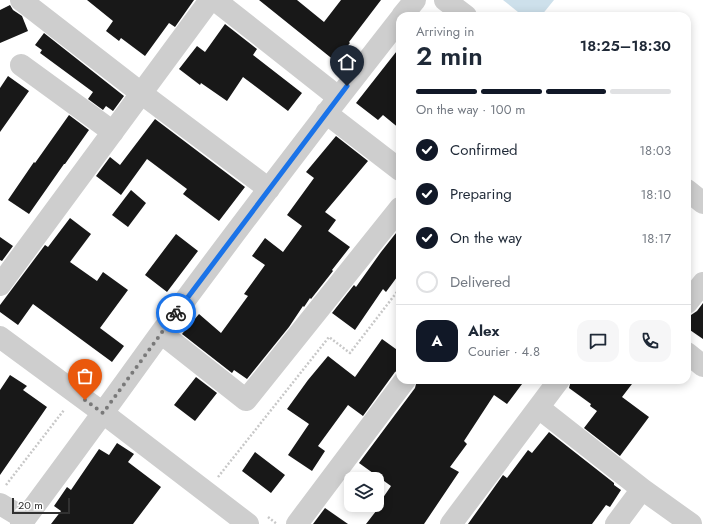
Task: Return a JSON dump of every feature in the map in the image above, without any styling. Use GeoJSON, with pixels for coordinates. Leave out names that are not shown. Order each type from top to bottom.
{"type":"FeatureCollection","features":[{"type":"Feature","properties":{"kind":"street"},"geometry":{"type":"LineString","coordinates":[[21,0],[141,93],[269,189]]}},
{"type":"Feature","properties":{"kind":"street"},"geometry":{"type":"LineString","coordinates":[[0,285],[210,0]]}},
{"type":"Feature","properties":{"kind":"street"},"geometry":{"type":"LineString","coordinates":[[215,0],[332,105],[396,166]]}},
{"type":"Feature","properties":{"kind":"street"},"geometry":{"type":"LineString","coordinates":[[405,12],[415,0]]}},
{"type":"Feature","properties":{"kind":"street"},"geometry":{"type":"LineString","coordinates":[[445,0],[461,12]]}},
{"type":"Feature","properties":{"kind":"street"},"geometry":{"type":"LineString","coordinates":[[0,504],[23,522],[161,333],[332,105],[396,24]]}},
{"type":"Feature","properties":{"kind":"street"},"geometry":{"type":"LineString","coordinates":[[21,65],[113,132]]}},
{"type":"Feature","properties":{"kind":"street"},"geometry":{"type":"LineString","coordinates":[[691,193],[703,203]]}},
{"type":"Feature","properties":{"kind":"street"},"geometry":{"type":"LineString","coordinates":[[161,333],[246,400],[396,213]]}},
{"type":"Feature","properties":{"kind":"street"},"geometry":{"type":"LineString","coordinates":[[691,298],[703,283]]}},
{"type":"Feature","properties":{"kind":"street"},"geometry":{"type":"LineString","coordinates":[[0,337],[103,413],[248,524]]}},
{"type":"Feature","properties":{"kind":"street"},"geometry":{"type":"LineString","coordinates":[[691,356],[703,366]]}},
{"type":"Feature","properties":{"kind":"street"},"geometry":{"type":"LineString","coordinates":[[297,524],[402,384]]}},
{"type":"Feature","properties":{"kind":"street"},"geometry":{"type":"LineString","coordinates":[[451,524],[556,384]]}},
{"type":"Feature","properties":{"kind":"street"},"geometry":{"type":"LineString","coordinates":[[539,408],[642,489],[691,524]]}},
{"type":"Feature","properties":{"kind":"street"},"geometry":{"type":"LineString","coordinates":[[616,524],[642,489]]}},
{"type":"Feature","properties":{"kind":"path"},"geometry":{"type":"LineString","coordinates":[[217,477],[329,337],[350,353],[396,293]]}},
{"type":"Feature","properties":{"kind":"water"},"geometry":{"type":"Polygon","coordinates":[[[503,0],[554,0],[544,12],[518,12],[503,0]]]}},
{"type":"Feature","properties":{"kind":"building"},"geometry":{"type":"Polygon","coordinates":[[[87,0],[194,0],[175,27],[169,23],[145,56],[121,38],[119,41],[106,31],[113,21],[87,0]]]}},
{"type":"Feature","properties":{"kind":"building"},"geometry":{"type":"Polygon","coordinates":[[[259,0],[297,0],[324,22],[341,0],[381,0],[335,61],[259,0]]]}},
{"type":"Feature","properties":{"kind":"building"},"geometry":{"type":"Polygon","coordinates":[[[10,5],[13,10],[22,16],[28,31],[0,43],[0,10],[10,5]]]}},
{"type":"Feature","properties":{"kind":"building"},"geometry":{"type":"Polygon","coordinates":[[[225,24],[257,49],[253,55],[302,93],[288,111],[243,77],[227,101],[201,83],[200,85],[179,69],[197,46],[205,52],[225,24]]]}},
{"type":"Feature","properties":{"kind":"building"},"geometry":{"type":"Polygon","coordinates":[[[44,33],[124,96],[113,111],[106,106],[103,110],[88,99],[93,92],[40,53],[42,50],[35,45],[44,33]]]}},
{"type":"Feature","properties":{"kind":"building"},"geometry":{"type":"Polygon","coordinates":[[[396,52],[396,126],[383,115],[378,120],[356,103],[396,52]]]}},
{"type":"Feature","properties":{"kind":"building"},"geometry":{"type":"Polygon","coordinates":[[[8,76],[29,91],[0,132],[0,88],[8,76]]]}},
{"type":"Feature","properties":{"kind":"building"},"geometry":{"type":"Polygon","coordinates":[[[69,115],[89,130],[29,214],[8,200],[69,115]]]}},
{"type":"Feature","properties":{"kind":"building"},"geometry":{"type":"Polygon","coordinates":[[[155,119],[245,187],[219,221],[183,194],[187,189],[147,159],[121,195],[96,176],[110,157],[120,165],[155,119]]]}},
{"type":"Feature","properties":{"kind":"building"},"geometry":{"type":"Polygon","coordinates":[[[336,136],[368,161],[325,212],[336,220],[328,231],[350,247],[332,270],[333,271],[311,299],[310,298],[304,307],[303,306],[289,327],[247,379],[234,370],[232,373],[182,334],[199,314],[221,333],[248,296],[244,294],[265,265],[252,256],[265,238],[283,252],[302,226],[287,215],[314,178],[306,172],[336,136]]]}},
{"type":"Feature","properties":{"kind":"building"},"geometry":{"type":"Polygon","coordinates":[[[131,190],[146,203],[128,227],[112,215],[131,190]]]}},
{"type":"Feature","properties":{"kind":"building"},"geometry":{"type":"Polygon","coordinates":[[[70,218],[91,234],[70,262],[97,281],[103,272],[128,290],[100,328],[124,346],[112,362],[33,304],[18,325],[0,312],[0,305],[45,245],[48,247],[70,218]]]}},
{"type":"Feature","properties":{"kind":"building"},"geometry":{"type":"Polygon","coordinates":[[[396,233],[396,278],[386,292],[383,289],[355,330],[332,313],[354,285],[356,287],[396,233]]]}},
{"type":"Feature","properties":{"kind":"building"},"geometry":{"type":"Polygon","coordinates":[[[176,234],[198,251],[167,292],[145,275],[176,234]]]}},
{"type":"Feature","properties":{"kind":"building"},"geometry":{"type":"Polygon","coordinates":[[[0,237],[13,246],[2,261],[0,260],[0,237]]]}},
{"type":"Feature","properties":{"kind":"building"},"geometry":{"type":"Polygon","coordinates":[[[703,303],[703,339],[691,331],[691,315],[697,311],[703,303]]]}},
{"type":"Feature","properties":{"kind":"building"},"geometry":{"type":"Polygon","coordinates":[[[382,339],[396,349],[396,371],[363,416],[348,405],[318,446],[325,451],[312,471],[288,455],[309,424],[287,409],[328,356],[355,377],[382,339]]]}},
{"type":"Feature","properties":{"kind":"building"},"geometry":{"type":"Polygon","coordinates":[[[10,375],[27,386],[23,390],[47,407],[0,475],[0,390],[10,375]]]}},
{"type":"Feature","properties":{"kind":"building"},"geometry":{"type":"Polygon","coordinates":[[[196,377],[217,393],[195,421],[174,405],[196,377]]]}},
{"type":"Feature","properties":{"kind":"building"},"geometry":{"type":"Polygon","coordinates":[[[416,384],[522,384],[507,404],[494,395],[464,441],[467,444],[450,467],[459,472],[424,524],[366,524],[375,512],[384,512],[384,496],[391,486],[384,481],[384,472],[372,472],[359,463],[415,388],[416,384]]]}},
{"type":"Feature","properties":{"kind":"building"},"geometry":{"type":"Polygon","coordinates":[[[570,384],[632,384],[622,397],[649,417],[620,456],[584,428],[597,411],[590,406],[591,404],[569,388],[570,384]]]}},
{"type":"Feature","properties":{"kind":"building"},"geometry":{"type":"Polygon","coordinates":[[[549,432],[621,490],[610,507],[606,505],[592,524],[468,524],[503,475],[507,478],[528,450],[532,453],[549,432]]]}},
{"type":"Feature","properties":{"kind":"building"},"geometry":{"type":"Polygon","coordinates":[[[117,443],[134,454],[128,462],[161,487],[133,524],[51,524],[61,511],[54,506],[67,487],[71,490],[99,449],[109,455],[117,443]]]}},
{"type":"Feature","properties":{"kind":"building"},"geometry":{"type":"Polygon","coordinates":[[[255,452],[285,475],[271,493],[242,471],[255,452]]]}},
{"type":"Feature","properties":{"kind":"building"},"geometry":{"type":"Polygon","coordinates":[[[325,508],[348,524],[313,524],[325,508]]]}},
{"type":"Feature","properties":{"kind":"way so far"},"geometry":{"type":"LineString","coordinates":[[85,400],[103,413],[176,313]]}},
{"type":"Feature","properties":{"kind":"route"},"geometry":{"type":"LineString","coordinates":[[176,313],[347,86]]}}]}
